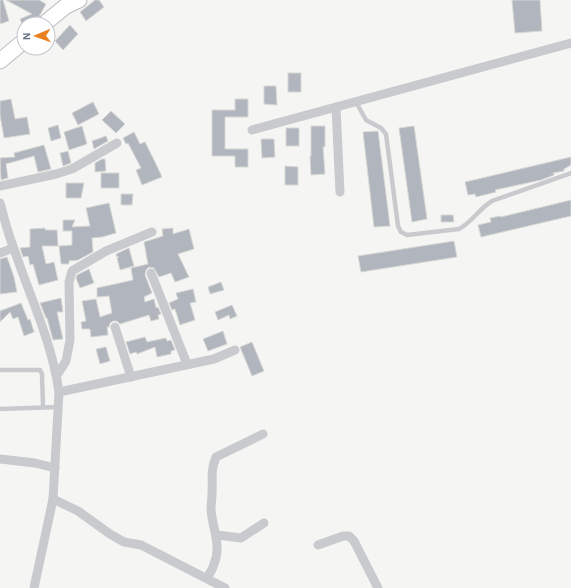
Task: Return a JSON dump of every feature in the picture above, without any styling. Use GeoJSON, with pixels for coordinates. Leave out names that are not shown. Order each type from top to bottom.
{"type":"FeatureCollection","features":[{"type":"Feature","properties":{"kind":"main road"},"geometry":{"type":"LineString","coordinates":[[53,16],[70,2]]}},
{"type":"Feature","properties":{"kind":"main road"},"geometry":{"type":"LineString","coordinates":[[0,61],[16,48]]}},
{"type":"Feature","properties":{"kind":"street"},"geometry":{"type":"LineString","coordinates":[[252,130],[571,43]]}},
{"type":"Feature","properties":{"kind":"street"},"geometry":{"type":"LineString","coordinates":[[336,107],[340,192]]}},
{"type":"Feature","properties":{"kind":"street"},"geometry":{"type":"LineString","coordinates":[[0,186],[72,169],[117,144]]}},
{"type":"Feature","properties":{"kind":"street"},"geometry":{"type":"LineString","coordinates":[[0,202],[13,248],[45,334],[57,375],[59,392],[53,499],[34,588]]}},
{"type":"Feature","properties":{"kind":"street"},"geometry":{"type":"LineString","coordinates":[[57,375],[66,361],[70,340],[69,282],[72,271],[106,251],[152,232]]}},
{"type":"Feature","properties":{"kind":"street"},"geometry":{"type":"LineString","coordinates":[[0,253],[13,248]]}},
{"type":"Feature","properties":{"kind":"street"},"geometry":{"type":"LineString","coordinates":[[151,273],[187,364]]}},
{"type":"Feature","properties":{"kind":"street"},"geometry":{"type":"LineString","coordinates":[[115,327],[131,376]]}},
{"type":"Feature","properties":{"kind":"street"},"geometry":{"type":"LineString","coordinates":[[59,392],[214,359],[235,350]]}},
{"type":"Feature","properties":{"kind":"street"},"geometry":{"type":"LineString","coordinates":[[207,578],[215,564],[217,535],[213,524],[211,509],[212,468],[216,457],[263,434]]}},
{"type":"Feature","properties":{"kind":"street"},"geometry":{"type":"LineString","coordinates":[[0,459],[36,463],[55,468]]}},
{"type":"Feature","properties":{"kind":"street"},"geometry":{"type":"LineString","coordinates":[[53,499],[78,511],[124,542],[141,545],[225,588]]}},
{"type":"Feature","properties":{"kind":"street"},"geometry":{"type":"LineString","coordinates":[[217,535],[241,538],[264,523]]}},
{"type":"Feature","properties":{"kind":"street"},"geometry":{"type":"LineString","coordinates":[[318,545],[343,536],[349,536],[354,541],[378,588]]}},
{"type":"Feature","properties":{"kind":"lane"},"geometry":{"type":"LineString","coordinates":[[356,102],[366,120],[381,128],[386,134],[398,226],[401,232],[407,235],[459,229],[484,206],[571,173]]}},
{"type":"Feature","properties":{"kind":"lane"},"geometry":{"type":"LineString","coordinates":[[0,370],[40,370],[42,374],[44,407]]}},
{"type":"Feature","properties":{"kind":"lane"},"geometry":{"type":"LineString","coordinates":[[0,409],[58,407]]}},
{"type":"Feature","properties":{"kind":"building"},"geometry":{"type":"Polygon","coordinates":[[[0,0],[3,0],[9,21],[0,24],[0,0]]]}},
{"type":"Feature","properties":{"kind":"building"},"geometry":{"type":"Polygon","coordinates":[[[6,0],[39,0],[46,4],[39,16],[27,16],[32,14],[6,0]]]}},
{"type":"Feature","properties":{"kind":"building"},"geometry":{"type":"Polygon","coordinates":[[[95,0],[99,0],[104,7],[86,21],[80,12],[95,0]]]}},
{"type":"Feature","properties":{"kind":"building"},"geometry":{"type":"Polygon","coordinates":[[[512,0],[540,0],[542,31],[515,33],[512,0]]]}},
{"type":"Feature","properties":{"kind":"building"},"geometry":{"type":"Polygon","coordinates":[[[70,25],[78,34],[63,50],[56,42],[56,40],[70,25]]]}},
{"type":"Feature","properties":{"kind":"building"},"geometry":{"type":"Polygon","coordinates":[[[288,73],[301,73],[301,92],[288,92],[288,73]]]}},
{"type":"Feature","properties":{"kind":"building"},"geometry":{"type":"Polygon","coordinates":[[[264,86],[276,86],[277,105],[264,104],[264,86]]]}},
{"type":"Feature","properties":{"kind":"building"},"geometry":{"type":"Polygon","coordinates":[[[11,99],[15,119],[27,117],[30,134],[4,138],[0,115],[0,101],[11,99]]]}},
{"type":"Feature","properties":{"kind":"building"},"geometry":{"type":"Polygon","coordinates":[[[235,99],[248,99],[248,117],[225,117],[225,149],[248,149],[248,167],[235,167],[235,156],[212,156],[212,110],[235,110],[235,99]]]}},
{"type":"Feature","properties":{"kind":"building"},"geometry":{"type":"Polygon","coordinates":[[[93,102],[99,114],[78,125],[72,113],[93,102]]]}},
{"type":"Feature","properties":{"kind":"building"},"geometry":{"type":"Polygon","coordinates":[[[111,111],[125,124],[116,133],[102,120],[111,111]]]}},
{"type":"Feature","properties":{"kind":"building"},"geometry":{"type":"Polygon","coordinates":[[[58,125],[61,138],[51,141],[48,128],[58,125]]]}},
{"type":"Feature","properties":{"kind":"building"},"geometry":{"type":"Polygon","coordinates":[[[82,126],[87,144],[69,150],[64,132],[82,126]]]}},
{"type":"Feature","properties":{"kind":"building"},"geometry":{"type":"Polygon","coordinates":[[[311,126],[325,126],[325,147],[323,147],[325,174],[311,175],[311,126]]]}},
{"type":"Feature","properties":{"kind":"building"},"geometry":{"type":"Polygon","coordinates":[[[414,126],[427,219],[412,222],[399,128],[414,126]]]}},
{"type":"Feature","properties":{"kind":"building"},"geometry":{"type":"Polygon","coordinates":[[[286,128],[299,128],[299,146],[286,146],[286,128]]]}},
{"type":"Feature","properties":{"kind":"building"},"geometry":{"type":"Polygon","coordinates":[[[378,131],[390,226],[374,227],[363,132],[378,131]]]}},
{"type":"Feature","properties":{"kind":"building"},"geometry":{"type":"Polygon","coordinates":[[[134,132],[140,144],[145,142],[162,177],[142,185],[136,170],[141,168],[128,143],[126,144],[123,138],[134,132]]]}},
{"type":"Feature","properties":{"kind":"building"},"geometry":{"type":"Polygon","coordinates":[[[106,136],[108,141],[94,149],[92,141],[106,136]]]}},
{"type":"Feature","properties":{"kind":"building"},"geometry":{"type":"Polygon","coordinates":[[[261,139],[274,139],[275,157],[262,158],[261,139]]]}},
{"type":"Feature","properties":{"kind":"building"},"geometry":{"type":"Polygon","coordinates":[[[44,145],[51,169],[38,172],[34,156],[6,164],[8,178],[1,180],[0,158],[15,157],[14,153],[44,145]]]}},
{"type":"Feature","properties":{"kind":"building"},"geometry":{"type":"Polygon","coordinates":[[[68,151],[71,163],[63,166],[60,153],[68,151]]]}},
{"type":"Feature","properties":{"kind":"building"},"geometry":{"type":"Polygon","coordinates":[[[571,157],[571,165],[564,169],[564,171],[553,173],[554,175],[541,180],[495,190],[496,192],[476,197],[475,194],[468,195],[465,182],[571,157]]]}},
{"type":"Feature","properties":{"kind":"building"},"geometry":{"type":"Polygon","coordinates":[[[105,159],[106,171],[95,172],[95,163],[105,159]]]}},
{"type":"Feature","properties":{"kind":"building"},"geometry":{"type":"Polygon","coordinates":[[[285,166],[298,167],[298,185],[285,185],[285,166]]]}},
{"type":"Feature","properties":{"kind":"building"},"geometry":{"type":"Polygon","coordinates":[[[101,173],[119,173],[119,188],[101,188],[101,173]]]}},
{"type":"Feature","properties":{"kind":"building"},"geometry":{"type":"Polygon","coordinates":[[[66,183],[84,183],[81,198],[66,198],[66,183]]]}},
{"type":"Feature","properties":{"kind":"building"},"geometry":{"type":"Polygon","coordinates":[[[121,194],[133,194],[132,205],[121,205],[121,194]]]}},
{"type":"Feature","properties":{"kind":"building"},"geometry":{"type":"Polygon","coordinates":[[[571,200],[571,216],[481,237],[478,225],[491,222],[490,218],[501,217],[571,200]]]}},
{"type":"Feature","properties":{"kind":"building"},"geometry":{"type":"Polygon","coordinates":[[[109,203],[116,233],[92,238],[93,252],[78,260],[69,261],[69,264],[61,264],[59,246],[72,245],[72,231],[63,231],[63,220],[75,220],[72,227],[90,226],[86,208],[109,203]]]}},
{"type":"Feature","properties":{"kind":"building"},"geometry":{"type":"Polygon","coordinates":[[[441,215],[453,215],[454,222],[441,222],[441,215]]]}},
{"type":"Feature","properties":{"kind":"building"},"geometry":{"type":"Polygon","coordinates":[[[45,228],[45,230],[57,230],[58,246],[42,246],[46,264],[54,262],[58,280],[39,285],[33,264],[30,265],[28,256],[23,257],[20,248],[30,247],[30,229],[45,228]]]}},
{"type":"Feature","properties":{"kind":"building"},"geometry":{"type":"Polygon","coordinates":[[[173,228],[173,234],[189,229],[194,249],[178,254],[189,277],[175,282],[171,273],[159,277],[154,268],[149,267],[146,270],[145,275],[152,293],[144,297],[145,302],[154,299],[156,308],[158,307],[161,314],[158,315],[159,319],[151,321],[149,315],[120,324],[117,321],[113,321],[110,323],[109,327],[107,327],[108,335],[91,337],[90,329],[82,329],[81,322],[86,321],[82,301],[96,299],[100,317],[112,313],[109,296],[97,297],[97,288],[133,280],[131,268],[148,264],[144,242],[163,236],[162,229],[173,228]]]}},
{"type":"Feature","properties":{"kind":"building"},"geometry":{"type":"Polygon","coordinates":[[[454,241],[457,257],[361,272],[358,256],[454,241]]]}},
{"type":"Feature","properties":{"kind":"building"},"geometry":{"type":"Polygon","coordinates":[[[129,248],[134,266],[120,270],[117,258],[119,257],[117,257],[116,254],[129,248]]]}},
{"type":"Feature","properties":{"kind":"building"},"geometry":{"type":"Polygon","coordinates":[[[7,257],[14,277],[17,292],[0,294],[0,259],[7,257]]]}},
{"type":"Feature","properties":{"kind":"building"},"geometry":{"type":"Polygon","coordinates":[[[89,269],[94,283],[80,288],[76,278],[77,275],[89,269]]]}},
{"type":"Feature","properties":{"kind":"building"},"geometry":{"type":"Polygon","coordinates":[[[221,282],[224,290],[210,294],[208,287],[221,282]]]}},
{"type":"Feature","properties":{"kind":"building"},"geometry":{"type":"Polygon","coordinates":[[[193,289],[196,302],[190,303],[195,320],[180,325],[175,309],[172,310],[169,303],[178,299],[176,293],[193,289]]]}},
{"type":"Feature","properties":{"kind":"building"},"geometry":{"type":"Polygon","coordinates":[[[61,298],[63,312],[57,312],[63,339],[53,340],[47,318],[40,303],[61,298]]]}},
{"type":"Feature","properties":{"kind":"building"},"geometry":{"type":"Polygon","coordinates":[[[21,303],[28,320],[30,319],[34,332],[24,336],[18,317],[13,319],[10,312],[0,322],[0,311],[21,303]]]}},
{"type":"Feature","properties":{"kind":"building"},"geometry":{"type":"Polygon","coordinates":[[[232,305],[237,316],[230,319],[229,315],[218,320],[215,312],[232,305]]]}},
{"type":"Feature","properties":{"kind":"building"},"geometry":{"type":"Polygon","coordinates":[[[223,331],[227,344],[208,351],[203,339],[223,331]]]}},
{"type":"Feature","properties":{"kind":"building"},"geometry":{"type":"Polygon","coordinates":[[[145,337],[147,342],[166,338],[167,341],[171,340],[175,350],[171,351],[171,354],[157,357],[155,347],[137,354],[136,352],[130,354],[126,342],[145,337]]]}},
{"type":"Feature","properties":{"kind":"building"},"geometry":{"type":"Polygon","coordinates":[[[252,342],[264,371],[252,376],[240,347],[252,342]]]}},
{"type":"Feature","properties":{"kind":"building"},"geometry":{"type":"Polygon","coordinates":[[[106,347],[110,361],[100,364],[96,349],[106,347]]]}}]}
